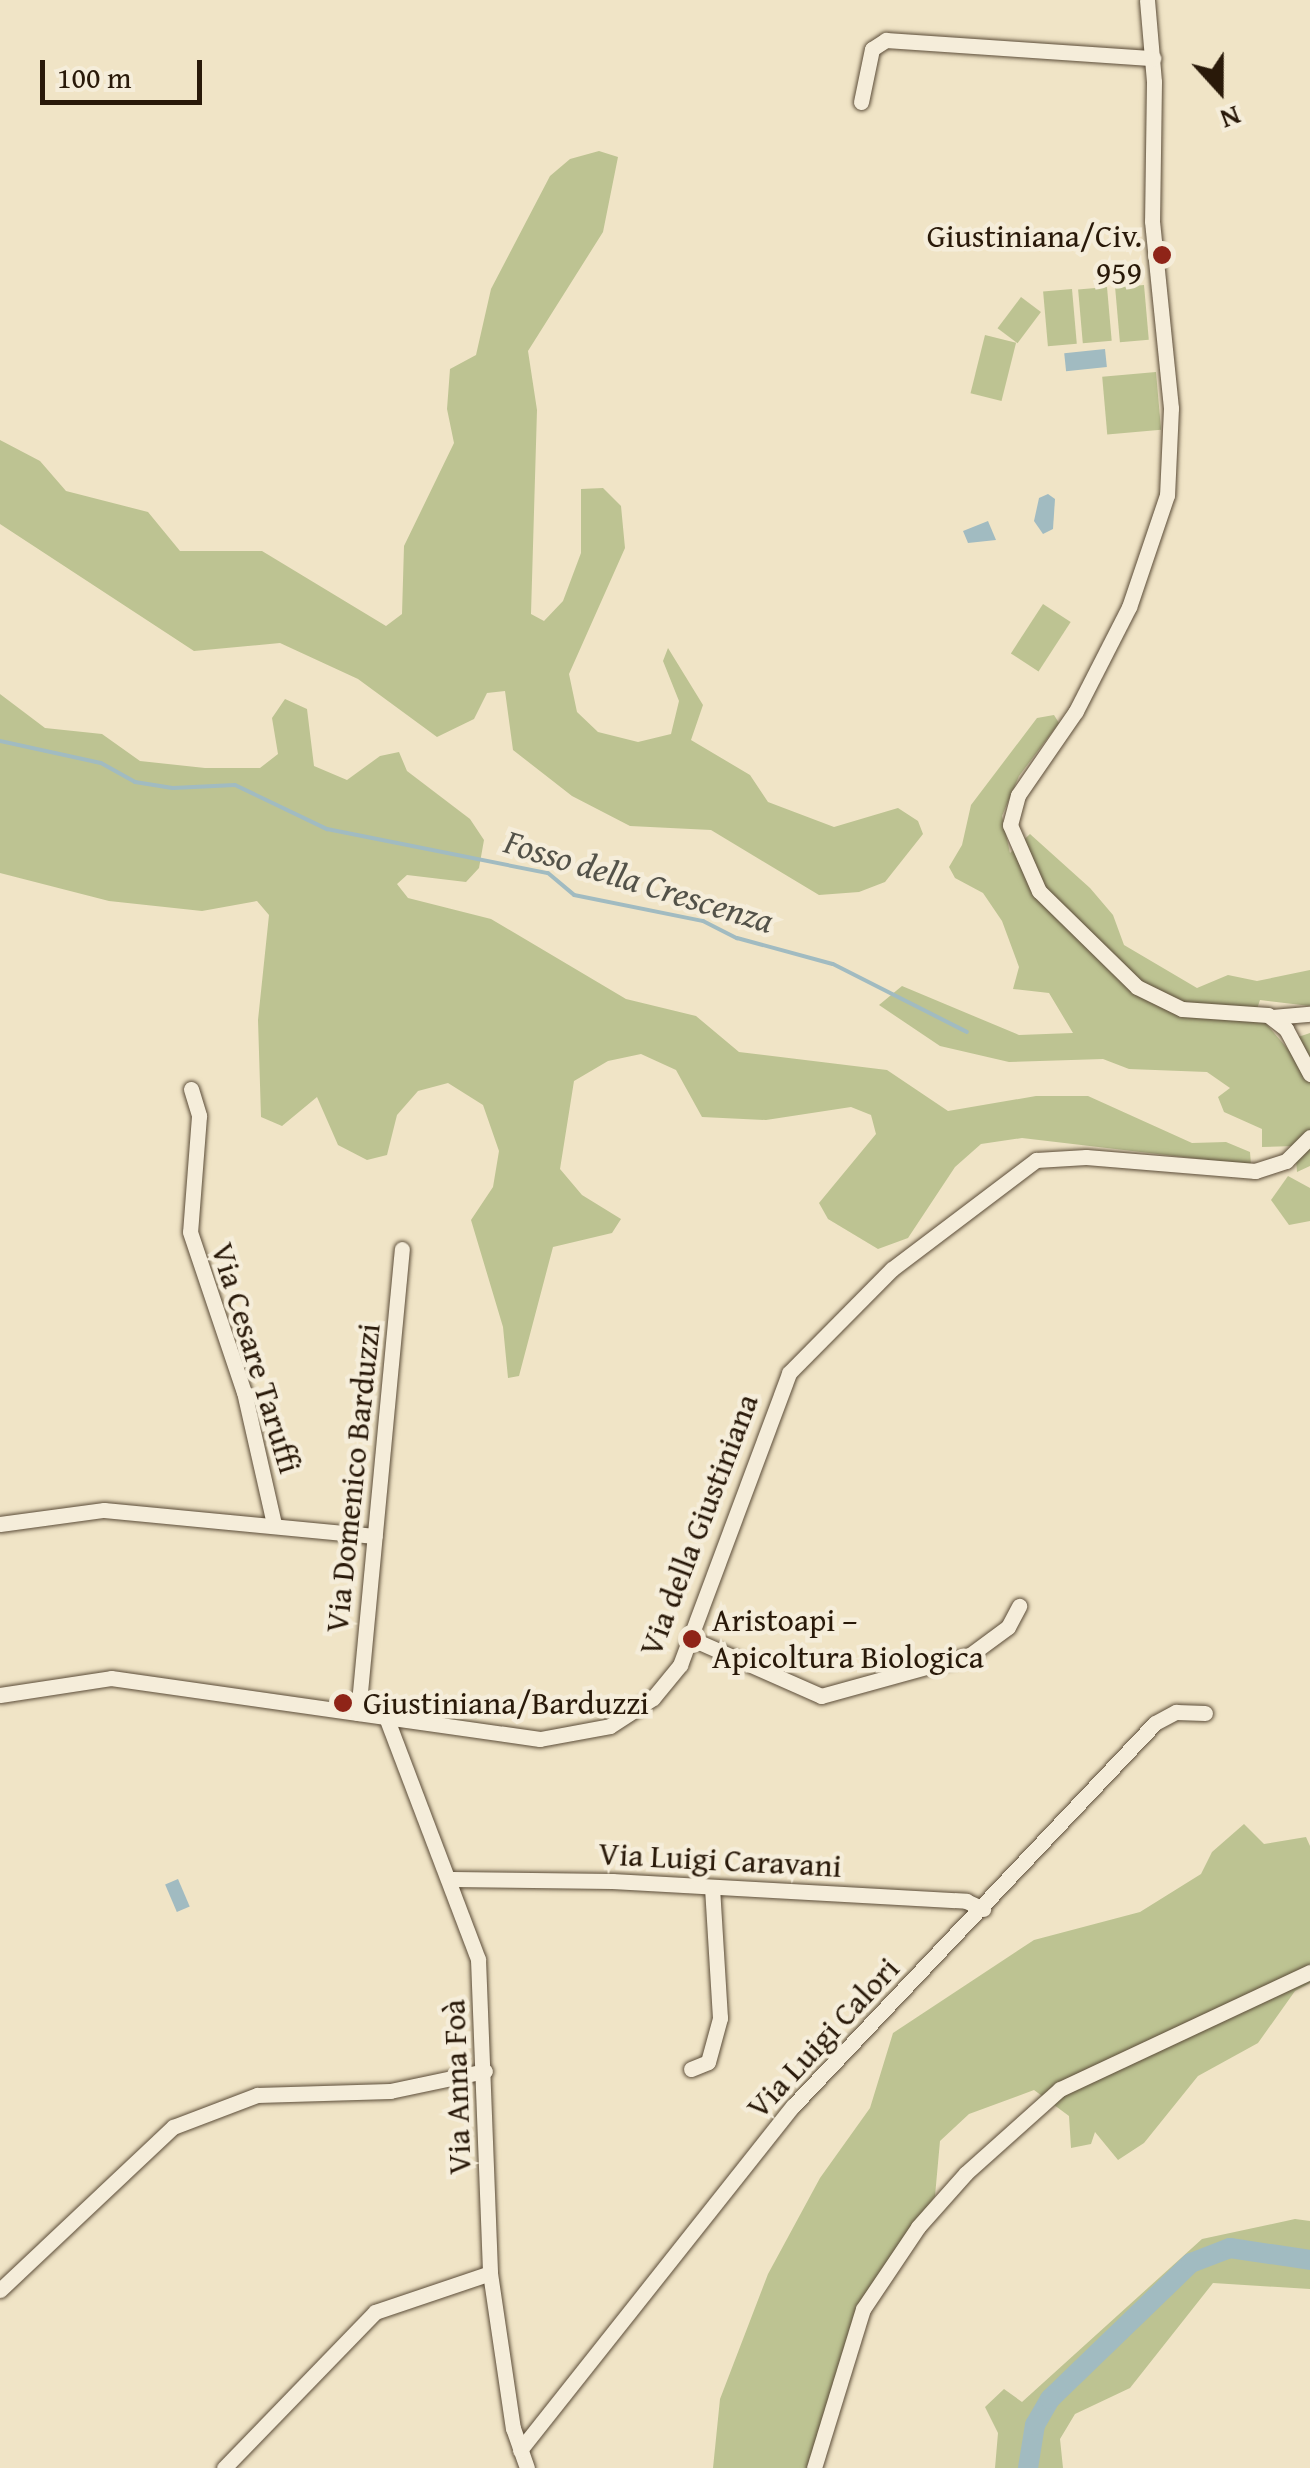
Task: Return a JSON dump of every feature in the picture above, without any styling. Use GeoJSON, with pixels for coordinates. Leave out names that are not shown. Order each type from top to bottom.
{"type":"FeatureCollection","features":[{"type":"Feature","properties":{"kind":"street"},"geometry":{"type":"LineString","coordinates":[[1148,0],[1153,58],[1152,221],[1172,421],[1167,496],[1129,606],[1076,711],[1018,795],[1010,825],[1039,891],[1144,993],[1182,1009],[1237,1008],[1272,1017],[1310,1014]]}},
{"type":"Feature","properties":{"kind":"street"},"geometry":{"type":"LineString","coordinates":[[861,102],[872,49],[881,40],[1153,58]]}},
{"type":"Feature","properties":{"kind":"street"},"geometry":{"type":"LineString","coordinates":[[1272,1017],[1286,1029],[1309,1071]]}},
{"type":"Feature","properties":{"kind":"street","name":"Via Cesare Taruffi"},"geometry":{"type":"LineString","coordinates":[[191,1089],[200,1116],[190,1232],[244,1392],[274,1524]]}},
{"type":"Feature","properties":{"kind":"street","name":"Via della Giustiniana"},"geometry":{"type":"LineString","coordinates":[[0,1695],[110,1678],[540,1739],[582,1735],[628,1717],[653,1698],[692,1639],[764,1428],[789,1373],[876,1283],[982,1194],[1042,1158],[1254,1170],[1286,1161],[1310,1137]]}},
{"type":"Feature","properties":{"kind":"street","name":"Via Domenico Barduzzi"},"geometry":{"type":"LineString","coordinates":[[358,1713],[402,1249]]}},
{"type":"Feature","properties":{"kind":"street"},"geometry":{"type":"LineString","coordinates":[[0,1524],[104,1510],[375,1536]]}},
{"type":"Feature","properties":{"kind":"street"},"geometry":{"type":"LineString","coordinates":[[692,1639],[821,1696],[970,1654],[1008,1627],[1019,1606]]}},
{"type":"Feature","properties":{"kind":"street","name":"Via Luigi Calori"},"geometry":{"type":"LineString","coordinates":[[520,2450],[793,2106],[1155,1723],[1176,1712],[1206,1713]]}},
{"type":"Feature","properties":{"kind":"street","name":"Via Anna Foà"},"geometry":{"type":"LineString","coordinates":[[386,1717],[452,1879],[478,1960],[490,2273],[520,2450],[527,2468]]}},
{"type":"Feature","properties":{"kind":"street","name":"Via Luigi Caravani"},"geometry":{"type":"LineString","coordinates":[[452,1879],[966,1901],[983,1909]]}},
{"type":"Feature","properties":{"kind":"street"},"geometry":{"type":"LineString","coordinates":[[691,2069],[708,2062],[720,2018],[712,1888]]}},
{"type":"Feature","properties":{"kind":"street"},"geometry":{"type":"LineString","coordinates":[[814,2468],[863,2309],[918,2227],[966,2173],[1060,2090],[1310,1972]]}},
{"type":"Feature","properties":{"kind":"street"},"geometry":{"type":"LineString","coordinates":[[0,2290],[172,2127],[248,2097],[390,2091],[484,2072]]}},
{"type":"Feature","properties":{"kind":"street"},"geometry":{"type":"LineString","coordinates":[[224,2468],[375,2312],[490,2273]]}},
{"type":"Feature","properties":{"kind":"green space"},"geometry":{"type":"Polygon","coordinates":[[[599,151],[618,157],[603,232],[528,351],[537,410],[531,614],[544,621],[563,601],[581,553],[581,489],[603,488],[621,506],[625,548],[569,674],[577,712],[598,732],[638,742],[671,734],[679,701],[663,661],[668,648],[703,705],[691,740],[750,775],[768,802],[834,827],[898,808],[918,821],[923,834],[885,882],[859,892],[819,895],[711,830],[630,826],[572,796],[513,750],[505,691],[487,693],[474,719],[437,737],[358,679],[280,643],[194,651],[0,524],[0,440],[40,461],[66,491],[148,512],[180,551],[262,551],[386,626],[402,614],[404,546],[454,443],[447,409],[450,369],[476,355],[491,289],[550,176],[570,159],[599,151]]]}},
{"type":"Feature","properties":{"kind":"green space"},"geometry":{"type":"Polygon","coordinates":[[[1144,285],[1149,340],[1120,342],[1115,288],[1144,285]]]}},
{"type":"Feature","properties":{"kind":"green space"},"geometry":{"type":"Polygon","coordinates":[[[1107,287],[1112,341],[1083,343],[1078,290],[1107,287]]]}},
{"type":"Feature","properties":{"kind":"green space"},"geometry":{"type":"Polygon","coordinates":[[[1072,289],[1077,344],[1048,346],[1043,292],[1072,289]]]}},
{"type":"Feature","properties":{"kind":"green space"},"geometry":{"type":"Polygon","coordinates":[[[1021,297],[1041,312],[1017,343],[998,328],[1021,297]]]}},
{"type":"Feature","properties":{"kind":"green space"},"geometry":{"type":"Polygon","coordinates":[[[985,335],[1016,343],[1002,401],[970,393],[985,335]]]}},
{"type":"Feature","properties":{"kind":"green space"},"geometry":{"type":"Polygon","coordinates":[[[1156,372],[1161,430],[1107,434],[1102,377],[1156,372]]]}},
{"type":"Feature","properties":{"kind":"green space"},"geometry":{"type":"Polygon","coordinates":[[[1043,604],[1071,622],[1039,671],[1011,653],[1043,604]]]}},
{"type":"Feature","properties":{"kind":"green space"},"geometry":{"type":"Polygon","coordinates":[[[0,694],[45,728],[102,734],[140,761],[205,768],[260,768],[278,754],[272,718],[285,699],[307,709],[314,766],[347,780],[380,756],[399,752],[407,771],[470,819],[484,840],[479,868],[466,882],[407,875],[397,884],[408,898],[491,919],[626,999],[696,1016],[739,1052],[887,1070],[948,1111],[1036,1096],[1088,1096],[1192,1143],[1226,1142],[1250,1152],[1251,1165],[1022,1138],[981,1144],[955,1167],[908,1238],[878,1249],[828,1219],[819,1203],[876,1134],[871,1115],[851,1107],[766,1120],[702,1117],[676,1070],[641,1054],[608,1061],[574,1081],[560,1169],[582,1195],[621,1219],[612,1233],[553,1247],[519,1376],[508,1378],[503,1327],[471,1220],[493,1187],[499,1151],[483,1105],[448,1083],[418,1091],[397,1115],[387,1155],[367,1160],[338,1145],[317,1097],[282,1126],[261,1117],[258,1020],[269,915],[257,901],[202,911],[109,901],[0,873],[0,694]]]}},
{"type":"Feature","properties":{"kind":"green space"},"geometry":{"type":"Polygon","coordinates":[[[1054,715],[1059,723],[1019,776],[1002,816],[1010,853],[1030,834],[1090,888],[1113,915],[1124,945],[1197,988],[1228,975],[1257,981],[1310,970],[1310,1006],[1260,1000],[1256,1012],[1293,1055],[1298,1037],[1310,1033],[1310,1166],[1297,1172],[1295,1146],[1262,1147],[1262,1129],[1224,1112],[1218,1097],[1230,1088],[1207,1072],[1129,1069],[1103,1059],[1009,1062],[940,1046],[879,1005],[902,986],[1019,1035],[1073,1033],[1049,993],[1013,989],[1019,967],[1002,921],[983,893],[955,878],[949,867],[962,845],[971,805],[1037,718],[1054,715]]]}},
{"type":"Feature","properties":{"kind":"green space"},"geometry":{"type":"Polygon","coordinates":[[[1288,1176],[1310,1188],[1310,1221],[1289,1225],[1271,1200],[1288,1176]]]}},
{"type":"Feature","properties":{"kind":"green space"},"geometry":{"type":"Polygon","coordinates":[[[1244,1824],[1264,1844],[1306,1837],[1310,1846],[1310,1983],[1295,1991],[1258,2043],[1198,2076],[1144,2143],[1118,2160],[1095,2132],[1091,2144],[1071,2148],[1069,2116],[1034,2090],[969,2114],[940,2141],[935,2196],[895,2250],[848,2336],[809,2468],[713,2468],[720,2399],[768,2274],[820,2178],[870,2108],[893,2033],[1034,1940],[1140,1912],[1201,1874],[1212,1852],[1244,1824]]]}},
{"type":"Feature","properties":{"kind":"green space"},"geometry":{"type":"Polygon","coordinates":[[[1295,2219],[1310,2221],[1310,2289],[1213,2283],[1130,2388],[1075,2414],[1060,2439],[1063,2468],[995,2468],[998,2433],[985,2407],[1004,2389],[1022,2402],[1202,2239],[1295,2219]]]}},
{"type":"Feature","properties":{"kind":"water"},"geometry":{"type":"Polygon","coordinates":[[[1105,349],[1107,367],[1066,371],[1064,353],[1105,349]]]}},
{"type":"Feature","properties":{"kind":"water"},"geometry":{"type":"Polygon","coordinates":[[[1048,494],[1055,499],[1053,529],[1043,534],[1034,521],[1039,498],[1048,494]]]}},
{"type":"Feature","properties":{"kind":"water"},"geometry":{"type":"Polygon","coordinates":[[[988,521],[996,540],[968,543],[963,531],[988,521]]]}},
{"type":"Feature","properties":{"kind":"water"},"geometry":{"type":"Polygon","coordinates":[[[178,1879],[190,1907],[177,1912],[165,1884],[178,1879]]]}},
{"type":"Feature","properties":{"kind":"waterway","name":"Fosso della Crescenza"},"geometry":{"type":"LineString","coordinates":[[0,741],[101,763],[135,782],[173,788],[235,785],[327,829],[548,873],[574,895],[703,921],[737,938],[833,964],[967,1032]]}},
{"type":"Feature","properties":{"kind":"waterway"},"geometry":{"type":"LineString","coordinates":[[1028,2468],[1035,2425],[1050,2399],[1191,2263],[1230,2248],[1310,2260]]}},
{"type":"Feature","properties":{"kind":"place","name":"Giustiniana/Civ. 959"},"geometry":{"type":"Point","coordinates":[1162,255]}},
{"type":"Feature","properties":{"kind":"place","name":"Aristoapi – Apicoltura Biologica"},"geometry":{"type":"Point","coordinates":[692,1639]}},
{"type":"Feature","properties":{"kind":"place","name":"Giustiniana/Barduzzi"},"geometry":{"type":"Point","coordinates":[343,1703]}}]}
